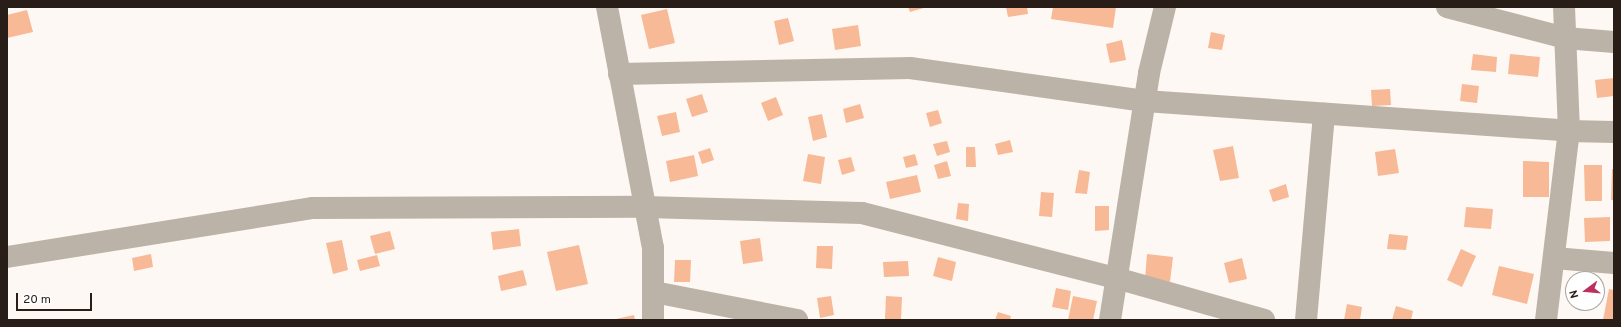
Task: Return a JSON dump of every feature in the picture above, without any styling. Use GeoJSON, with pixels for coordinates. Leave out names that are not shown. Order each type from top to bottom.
{"type":"FeatureCollection","features":[{"type":"Feature","properties":{"kind":"street"},"geometry":{"type":"LineString","coordinates":[[606,7],[653,248],[653,320]]}},
{"type":"Feature","properties":{"kind":"street"},"geometry":{"type":"LineString","coordinates":[[1110,320],[1149,73],[1165,7]]}},
{"type":"Feature","properties":{"kind":"street"},"geometry":{"type":"LineString","coordinates":[[1447,7],[1565,38],[1614,42]]}},
{"type":"Feature","properties":{"kind":"street"},"geometry":{"type":"LineString","coordinates":[[1546,320],[1569,131],[1564,7]]}},
{"type":"Feature","properties":{"kind":"street"},"geometry":{"type":"LineString","coordinates":[[619,74],[910,68],[1145,101],[1569,131],[1614,132]]}},
{"type":"Feature","properties":{"kind":"street"},"geometry":{"type":"LineString","coordinates":[[1306,320],[1324,114]]}},
{"type":"Feature","properties":{"kind":"street"},"geometry":{"type":"LineString","coordinates":[[7,257],[313,208],[645,207],[862,213],[1116,278],[1264,320]]}},
{"type":"Feature","properties":{"kind":"street"},"geometry":{"type":"LineString","coordinates":[[1554,258],[1614,263]]}},
{"type":"Feature","properties":{"kind":"street"},"geometry":{"type":"LineString","coordinates":[[654,292],[797,320]]}},
{"type":"Feature","properties":{"kind":"building"},"geometry":{"type":"Polygon","coordinates":[[[908,7],[927,7],[910,12],[908,7]]]}},
{"type":"Feature","properties":{"kind":"building"},"geometry":{"type":"Polygon","coordinates":[[[1006,7],[1027,7],[1028,14],[1008,17],[1006,7]]]}},
{"type":"Feature","properties":{"kind":"building"},"geometry":{"type":"Polygon","coordinates":[[[1053,7],[1116,7],[1113,28],[1051,19],[1053,7]]]}},
{"type":"Feature","properties":{"kind":"building"},"geometry":{"type":"Polygon","coordinates":[[[667,9],[675,43],[649,49],[641,15],[667,9]]]}},
{"type":"Feature","properties":{"kind":"building"},"geometry":{"type":"Polygon","coordinates":[[[27,10],[33,32],[7,38],[7,15],[27,10]]]}},
{"type":"Feature","properties":{"kind":"building"},"geometry":{"type":"Polygon","coordinates":[[[788,18],[794,41],[779,45],[774,21],[788,18]]]}},
{"type":"Feature","properties":{"kind":"building"},"geometry":{"type":"Polygon","coordinates":[[[858,25],[861,46],[835,50],[832,29],[858,25]]]}},
{"type":"Feature","properties":{"kind":"building"},"geometry":{"type":"Polygon","coordinates":[[[1211,32],[1225,35],[1222,50],[1208,48],[1211,32]]]}},
{"type":"Feature","properties":{"kind":"building"},"geometry":{"type":"Polygon","coordinates":[[[1122,40],[1126,60],[1110,63],[1106,44],[1122,40]]]}},
{"type":"Feature","properties":{"kind":"building"},"geometry":{"type":"Polygon","coordinates":[[[1473,54],[1497,57],[1496,72],[1471,70],[1473,54]]]}},
{"type":"Feature","properties":{"kind":"building"},"geometry":{"type":"Polygon","coordinates":[[[1510,54],[1540,57],[1538,77],[1508,74],[1510,54]]]}},
{"type":"Feature","properties":{"kind":"building"},"geometry":{"type":"Polygon","coordinates":[[[1614,78],[1614,96],[1597,98],[1595,80],[1614,78]]]}},
{"type":"Feature","properties":{"kind":"building"},"geometry":{"type":"Polygon","coordinates":[[[1462,84],[1479,86],[1477,103],[1460,101],[1462,84]]]}},
{"type":"Feature","properties":{"kind":"building"},"geometry":{"type":"Polygon","coordinates":[[[1390,89],[1391,105],[1372,106],[1371,90],[1390,89]]]}},
{"type":"Feature","properties":{"kind":"building"},"geometry":{"type":"Polygon","coordinates":[[[702,94],[708,112],[692,117],[686,99],[702,94]]]}},
{"type":"Feature","properties":{"kind":"building"},"geometry":{"type":"Polygon","coordinates":[[[776,97],[783,115],[768,121],[761,103],[776,97]]]}},
{"type":"Feature","properties":{"kind":"building"},"geometry":{"type":"Polygon","coordinates":[[[860,104],[864,118],[846,123],[843,109],[860,104]]]}},
{"type":"Feature","properties":{"kind":"building"},"geometry":{"type":"Polygon","coordinates":[[[938,110],[942,123],[930,127],[926,113],[938,110]]]}},
{"type":"Feature","properties":{"kind":"building"},"geometry":{"type":"Polygon","coordinates":[[[676,112],[680,132],[662,136],[657,116],[676,112]]]}},
{"type":"Feature","properties":{"kind":"building"},"geometry":{"type":"Polygon","coordinates":[[[822,114],[827,137],[813,141],[808,117],[822,114]]]}},
{"type":"Feature","properties":{"kind":"building"},"geometry":{"type":"Polygon","coordinates":[[[1010,140],[1013,152],[998,155],[995,144],[1010,140]]]}},
{"type":"Feature","properties":{"kind":"building"},"geometry":{"type":"Polygon","coordinates":[[[947,141],[950,152],[937,156],[933,144],[947,141]]]}},
{"type":"Feature","properties":{"kind":"building"},"geometry":{"type":"Polygon","coordinates":[[[1233,146],[1239,178],[1220,181],[1213,150],[1233,146]]]}},
{"type":"Feature","properties":{"kind":"building"},"geometry":{"type":"Polygon","coordinates":[[[966,147],[975,147],[976,167],[966,167],[966,147]]]}},
{"type":"Feature","properties":{"kind":"building"},"geometry":{"type":"Polygon","coordinates":[[[710,148],[714,160],[702,164],[698,152],[710,148]]]}},
{"type":"Feature","properties":{"kind":"building"},"geometry":{"type":"Polygon","coordinates":[[[1395,149],[1399,173],[1378,176],[1375,152],[1395,149]]]}},
{"type":"Feature","properties":{"kind":"building"},"geometry":{"type":"Polygon","coordinates":[[[808,154],[825,157],[821,184],[803,181],[808,154]]]}},
{"type":"Feature","properties":{"kind":"building"},"geometry":{"type":"Polygon","coordinates":[[[915,154],[918,165],[906,168],[903,157],[915,154]]]}},
{"type":"Feature","properties":{"kind":"building"},"geometry":{"type":"Polygon","coordinates":[[[694,155],[698,176],[670,182],[666,161],[694,155]]]}},
{"type":"Feature","properties":{"kind":"building"},"geometry":{"type":"Polygon","coordinates":[[[851,157],[855,171],[842,175],[838,160],[851,157]]]}},
{"type":"Feature","properties":{"kind":"building"},"geometry":{"type":"Polygon","coordinates":[[[947,161],[951,176],[938,179],[934,165],[947,161]]]}},
{"type":"Feature","properties":{"kind":"building"},"geometry":{"type":"Polygon","coordinates":[[[1523,161],[1549,162],[1549,197],[1523,197],[1523,161]]]}},
{"type":"Feature","properties":{"kind":"building"},"geometry":{"type":"Polygon","coordinates":[[[1584,165],[1602,165],[1602,201],[1585,201],[1584,165]]]}},
{"type":"Feature","properties":{"kind":"building"},"geometry":{"type":"Polygon","coordinates":[[[1612,169],[1614,169],[1614,200],[1611,200],[1612,169]]]}},
{"type":"Feature","properties":{"kind":"building"},"geometry":{"type":"Polygon","coordinates":[[[1079,170],[1090,172],[1087,194],[1075,193],[1079,170]]]}},
{"type":"Feature","properties":{"kind":"building"},"geometry":{"type":"Polygon","coordinates":[[[917,175],[921,192],[890,199],[886,182],[917,175]]]}},
{"type":"Feature","properties":{"kind":"building"},"geometry":{"type":"Polygon","coordinates":[[[1286,184],[1289,197],[1273,202],[1269,190],[1286,184]]]}},
{"type":"Feature","properties":{"kind":"building"},"geometry":{"type":"Polygon","coordinates":[[[1041,192],[1054,193],[1052,217],[1039,216],[1041,192]]]}},
{"type":"Feature","properties":{"kind":"building"},"geometry":{"type":"Polygon","coordinates":[[[958,203],[969,204],[968,221],[956,219],[958,203]]]}},
{"type":"Feature","properties":{"kind":"building"},"geometry":{"type":"Polygon","coordinates":[[[1095,206],[1109,206],[1109,230],[1095,231],[1095,206]]]}},
{"type":"Feature","properties":{"kind":"building"},"geometry":{"type":"Polygon","coordinates":[[[1466,207],[1493,209],[1491,229],[1464,227],[1466,207]]]}},
{"type":"Feature","properties":{"kind":"building"},"geometry":{"type":"Polygon","coordinates":[[[1610,217],[1610,241],[1585,242],[1584,218],[1610,217]]]}},
{"type":"Feature","properties":{"kind":"building"},"geometry":{"type":"Polygon","coordinates":[[[519,229],[521,246],[493,250],[491,232],[519,229]]]}},
{"type":"Feature","properties":{"kind":"building"},"geometry":{"type":"Polygon","coordinates":[[[390,231],[395,249],[375,254],[370,236],[390,231]]]}},
{"type":"Feature","properties":{"kind":"building"},"geometry":{"type":"Polygon","coordinates":[[[1389,234],[1408,236],[1406,250],[1387,249],[1389,234]]]}},
{"type":"Feature","properties":{"kind":"building"},"geometry":{"type":"Polygon","coordinates":[[[760,238],[763,261],[743,264],[740,241],[760,238]]]}},
{"type":"Feature","properties":{"kind":"building"},"geometry":{"type":"Polygon","coordinates":[[[342,240],[348,270],[333,274],[326,243],[342,240]]]}},
{"type":"Feature","properties":{"kind":"building"},"geometry":{"type":"Polygon","coordinates":[[[579,245],[588,284],[556,291],[547,252],[579,245]]]}},
{"type":"Feature","properties":{"kind":"building"},"geometry":{"type":"Polygon","coordinates":[[[817,246],[833,246],[832,269],[816,268],[817,246]]]}},
{"type":"Feature","properties":{"kind":"building"},"geometry":{"type":"Polygon","coordinates":[[[1461,249],[1476,256],[1462,287],[1447,280],[1461,249]]]}},
{"type":"Feature","properties":{"kind":"building"},"geometry":{"type":"Polygon","coordinates":[[[151,254],[153,267],[134,271],[132,258],[151,254]]]}},
{"type":"Feature","properties":{"kind":"building"},"geometry":{"type":"Polygon","coordinates":[[[1147,254],[1173,257],[1170,282],[1145,279],[1147,254]]]}},
{"type":"Feature","properties":{"kind":"building"},"geometry":{"type":"Polygon","coordinates":[[[377,255],[380,266],[360,271],[357,260],[377,255]]]}},
{"type":"Feature","properties":{"kind":"building"},"geometry":{"type":"Polygon","coordinates":[[[938,257],[956,262],[952,281],[933,276],[938,257]]]}},
{"type":"Feature","properties":{"kind":"building"},"geometry":{"type":"Polygon","coordinates":[[[1242,258],[1247,279],[1229,283],[1224,263],[1242,258]]]}},
{"type":"Feature","properties":{"kind":"building"},"geometry":{"type":"Polygon","coordinates":[[[675,260],[691,260],[690,282],[674,282],[675,260]]]}},
{"type":"Feature","properties":{"kind":"building"},"geometry":{"type":"Polygon","coordinates":[[[908,261],[909,276],[884,277],[883,262],[908,261]]]}},
{"type":"Feature","properties":{"kind":"building"},"geometry":{"type":"Polygon","coordinates":[[[1499,266],[1534,274],[1527,304],[1492,295],[1499,266]]]}},
{"type":"Feature","properties":{"kind":"building"},"geometry":{"type":"Polygon","coordinates":[[[523,270],[527,285],[501,291],[498,276],[523,270]]]}},
{"type":"Feature","properties":{"kind":"building"},"geometry":{"type":"Polygon","coordinates":[[[1056,288],[1071,291],[1068,310],[1052,307],[1056,288]]]}},
{"type":"Feature","properties":{"kind":"building"},"geometry":{"type":"Polygon","coordinates":[[[1609,289],[1614,290],[1614,320],[1603,320],[1609,289]]]}},
{"type":"Feature","properties":{"kind":"building"},"geometry":{"type":"Polygon","coordinates":[[[831,296],[834,315],[820,318],[817,298],[831,296]]]}},
{"type":"Feature","properties":{"kind":"building"},"geometry":{"type":"Polygon","coordinates":[[[886,296],[902,297],[901,320],[885,319],[886,296]]]}},
{"type":"Feature","properties":{"kind":"building"},"geometry":{"type":"Polygon","coordinates":[[[1073,296],[1097,301],[1093,320],[1068,320],[1073,296]]]}},
{"type":"Feature","properties":{"kind":"building"},"geometry":{"type":"Polygon","coordinates":[[[1347,304],[1362,307],[1360,320],[1344,320],[1347,304]]]}},
{"type":"Feature","properties":{"kind":"building"},"geometry":{"type":"Polygon","coordinates":[[[1396,306],[1413,311],[1411,320],[1392,320],[1396,306]]]}},
{"type":"Feature","properties":{"kind":"building"},"geometry":{"type":"Polygon","coordinates":[[[998,312],[1011,316],[1010,320],[995,320],[998,312]]]}},
{"type":"Feature","properties":{"kind":"building"},"geometry":{"type":"Polygon","coordinates":[[[634,315],[635,320],[616,320],[616,319],[634,315]]]}}]}
